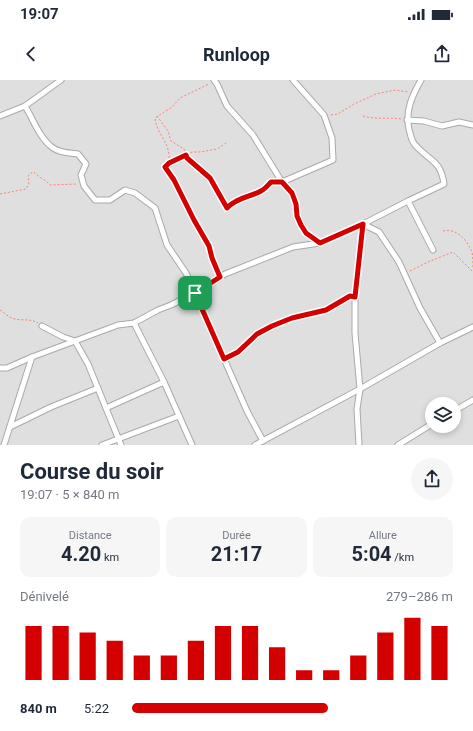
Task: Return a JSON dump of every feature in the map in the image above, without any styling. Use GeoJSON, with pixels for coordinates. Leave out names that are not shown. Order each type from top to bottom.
{"type":"FeatureCollection","features":[{"type":"Feature","properties":{"kind":"street"},"geometry":{"type":"LineString","coordinates":[[0,116],[25,106],[61,80]]}},
{"type":"Feature","properties":{"kind":"street"},"geometry":{"type":"LineString","coordinates":[[282,182],[333,160],[332,138],[324,115],[293,80]]}},
{"type":"Feature","properties":{"kind":"street"},"geometry":{"type":"LineString","coordinates":[[0,368],[7,368],[32,357],[118,325],[134,323],[195,293],[220,277],[293,247],[320,243],[363,224],[444,184],[442,173],[435,163],[411,141],[407,120],[408,108],[414,92],[421,80]]}},
{"type":"Feature","properties":{"kind":"street"},"geometry":{"type":"LineString","coordinates":[[215,82],[227,106],[253,135],[282,182],[292,193],[296,204],[297,216],[306,233],[320,243]]}},
{"type":"Feature","properties":{"kind":"street"},"geometry":{"type":"LineString","coordinates":[[25,106],[43,137],[54,149],[78,154],[86,164],[81,175],[84,186],[95,200],[110,200],[125,190],[135,193],[155,208],[167,245],[186,273],[247,412],[263,440]]}},
{"type":"Feature","properties":{"kind":"street"},"geometry":{"type":"LineString","coordinates":[[407,120],[420,120],[442,126],[459,122],[473,125]]}},
{"type":"Feature","properties":{"kind":"street"},"geometry":{"type":"LineString","coordinates":[[408,201],[433,250]]}},
{"type":"Feature","properties":{"kind":"street"},"geometry":{"type":"LineString","coordinates":[[363,224],[380,232],[402,269],[420,308],[440,343]]}},
{"type":"Feature","properties":{"kind":"street"},"geometry":{"type":"LineString","coordinates":[[360,445],[357,409],[360,389],[355,333],[355,297],[363,224]]}},
{"type":"Feature","properties":{"kind":"street"},"geometry":{"type":"LineString","coordinates":[[224,359],[238,352],[257,334],[272,326],[292,318],[326,310],[350,296],[355,297]]}},
{"type":"Feature","properties":{"kind":"street"},"geometry":{"type":"LineString","coordinates":[[134,323],[164,382],[192,445]]}},
{"type":"Feature","properties":{"kind":"street"},"geometry":{"type":"LineString","coordinates":[[42,326],[63,337],[75,341],[88,364],[121,445]]}},
{"type":"Feature","properties":{"kind":"street"},"geometry":{"type":"LineString","coordinates":[[255,445],[360,389],[440,343],[473,327]]}},
{"type":"Feature","properties":{"kind":"street"},"geometry":{"type":"LineString","coordinates":[[4,445],[32,357]]}},
{"type":"Feature","properties":{"kind":"street"},"geometry":{"type":"LineString","coordinates":[[106,408],[164,382]]}},
{"type":"Feature","properties":{"kind":"street"},"geometry":{"type":"LineString","coordinates":[[10,427],[51,407],[98,388]]}},
{"type":"Feature","properties":{"kind":"street"},"geometry":{"type":"LineString","coordinates":[[461,407],[473,400]]}},
{"type":"Feature","properties":{"kind":"street"},"geometry":{"type":"LineString","coordinates":[[102,445],[179,416]]}},
{"type":"Feature","properties":{"kind":"street"},"geometry":{"type":"LineString","coordinates":[[398,445],[425,428]]}},
{"type":"Feature","properties":{"kind":"path"},"geometry":{"type":"LineString","coordinates":[[169,163],[169,149],[166,145],[165,139],[158,132],[155,118],[172,107],[180,98],[215,82]]}},
{"type":"Feature","properties":{"kind":"path"},"geometry":{"type":"LineString","coordinates":[[324,115],[338,114],[354,104],[376,94],[395,90],[414,92]]}},
{"type":"Feature","properties":{"kind":"path"},"geometry":{"type":"LineString","coordinates":[[157,116],[168,131],[171,141],[184,149],[187,158],[210,178],[227,208],[230,204],[263,191],[271,182],[282,182]]}},
{"type":"Feature","properties":{"kind":"path"},"geometry":{"type":"LineString","coordinates":[[363,116],[370,118],[396,118],[407,120]]}},
{"type":"Feature","properties":{"kind":"path"},"geometry":{"type":"LineString","coordinates":[[220,277],[209,246],[174,180],[165,167],[169,163],[192,152],[217,149],[226,143]]}},
{"type":"Feature","properties":{"kind":"path"},"geometry":{"type":"LineString","coordinates":[[0,194],[26,189],[29,184],[28,176],[34,172],[37,176],[46,180],[50,185],[75,183],[84,186]]}},
{"type":"Feature","properties":{"kind":"path"},"geometry":{"type":"LineString","coordinates":[[443,231],[454,231],[460,235],[472,252],[473,268]]}},
{"type":"Feature","properties":{"kind":"path"},"geometry":{"type":"LineString","coordinates":[[402,269],[408,272],[453,252],[473,272]]}},
{"type":"Feature","properties":{"kind":"path"},"geometry":{"type":"LineString","coordinates":[[0,310],[16,320],[33,320],[42,326]]}},
{"type":"Feature","properties":{"kind":"shaded area"},"geometry":{"type":"Polygon","coordinates":[[[0,80],[473,80],[473,445],[0,445],[0,80]]]}},
{"type":"Feature","properties":{"kind":"route"},"geometry":{"type":"LineString","coordinates":[[186,155],[187,158],[210,178],[227,208],[230,204],[263,191],[271,182],[282,182],[292,193],[296,204],[297,216],[301,225],[306,233],[320,243],[363,224],[355,297],[350,296],[326,310],[312,312],[272,326],[257,334],[238,352],[224,359],[195,293],[220,277],[209,246],[174,180],[165,167],[169,163],[186,155]]}}]}
